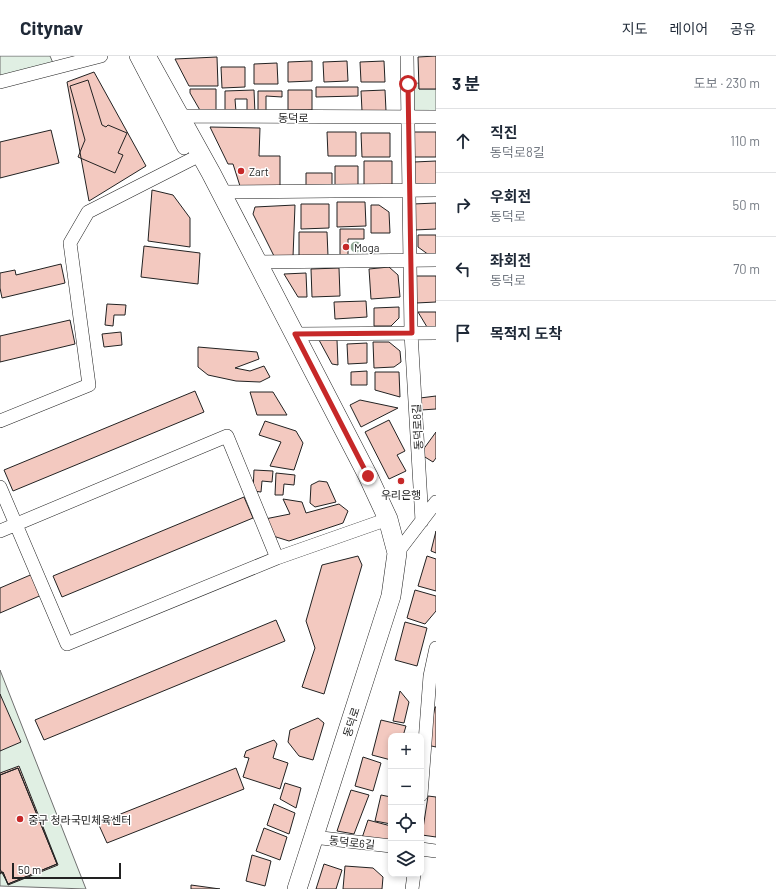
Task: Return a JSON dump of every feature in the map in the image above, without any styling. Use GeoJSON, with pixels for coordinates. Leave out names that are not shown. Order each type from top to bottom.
{"type":"FeatureCollection","features":[{"type":"Feature","properties":{"kind":"street"},"geometry":{"type":"LineString","coordinates":[[0,76],[75,56]]}},
{"type":"Feature","properties":{"kind":"street"},"geometry":{"type":"LineString","coordinates":[[0,82],[101,56]]}},
{"type":"Feature","properties":{"kind":"street"},"geometry":{"type":"LineString","coordinates":[[0,422],[89,385],[70,243],[88,212],[192,151],[136,56]]}},
{"type":"Feature","properties":{"kind":"street","name":"동덕로"},"geometry":{"type":"LineString","coordinates":[[146,56],[178,116],[192,151],[221,192],[295,334],[388,519],[397,553],[391,596],[297,889]]}},
{"type":"Feature","properties":{"kind":"street","name":"동덕로8길"},"geometry":{"type":"LineString","coordinates":[[407,56],[412,333],[422,521]]}},
{"type":"Feature","properties":{"kind":"street","name":"동덕로"},"geometry":{"type":"LineString","coordinates":[[178,116],[408,117]]}},
{"type":"Feature","properties":{"kind":"street"},"geometry":{"type":"LineString","coordinates":[[408,117],[436,117]]}},
{"type":"Feature","properties":{"kind":"street"},"geometry":{"type":"LineString","coordinates":[[221,192],[436,190]]}},
{"type":"Feature","properties":{"kind":"street"},"geometry":{"type":"LineString","coordinates":[[257,262],[436,260]]}},
{"type":"Feature","properties":{"kind":"street"},"geometry":{"type":"LineString","coordinates":[[295,334],[436,333]]}},
{"type":"Feature","properties":{"kind":"street"},"geometry":{"type":"LineString","coordinates":[[0,531],[227,436],[277,558]]}},
{"type":"Feature","properties":{"kind":"street"},"geometry":{"type":"LineString","coordinates":[[0,486],[67,644],[277,558],[388,519]]}},
{"type":"Feature","properties":{"kind":"street"},"geometry":{"type":"LineString","coordinates":[[397,553],[436,502]]}},
{"type":"Feature","properties":{"kind":"street"},"geometry":{"type":"LineString","coordinates":[[423,769],[430,676],[436,648]]}},
{"type":"Feature","properties":{"kind":"street","name":"동덕로6길"},"geometry":{"type":"LineString","coordinates":[[313,837],[388,846]]}},
{"type":"Feature","properties":{"kind":"street"},"geometry":{"type":"LineString","coordinates":[[424,849],[436,851]]}},
{"type":"Feature","properties":{"kind":"street"},"geometry":{"type":"LineString","coordinates":[[412,889],[414,877]]}},
{"type":"Feature","properties":{"kind":"green space"},"geometry":{"type":"Polygon","coordinates":[[[0,56],[50,56],[53,63],[0,77],[0,56]]]}},
{"type":"Feature","properties":{"kind":"green space"},"geometry":{"type":"Polygon","coordinates":[[[419,83],[419,89],[436,89],[436,117],[408,117],[407,84],[419,83]]]}},
{"type":"Feature","properties":{"kind":"green space"},"geometry":{"type":"Polygon","coordinates":[[[0,670],[86,889],[0,886],[0,670]]]}},
{"type":"Feature","properties":{"kind":"building"},"geometry":{"type":"Polygon","coordinates":[[[436,56],[436,89],[419,89],[418,57],[436,56]]]}},
{"type":"Feature","properties":{"kind":"building"},"geometry":{"type":"Polygon","coordinates":[[[217,57],[218,86],[189,86],[175,59],[217,57]]]}},
{"type":"Feature","properties":{"kind":"building"},"geometry":{"type":"Polygon","coordinates":[[[312,61],[312,81],[288,82],[288,62],[312,61]]]}},
{"type":"Feature","properties":{"kind":"building"},"geometry":{"type":"Polygon","coordinates":[[[347,61],[348,81],[324,82],[323,62],[347,61]]]}},
{"type":"Feature","properties":{"kind":"building"},"geometry":{"type":"Polygon","coordinates":[[[384,61],[385,82],[361,82],[360,62],[384,61]]]}},
{"type":"Feature","properties":{"kind":"building"},"geometry":{"type":"Polygon","coordinates":[[[277,63],[278,84],[254,84],[254,64],[277,63]]]}},
{"type":"Feature","properties":{"kind":"building"},"geometry":{"type":"Polygon","coordinates":[[[221,67],[245,67],[245,87],[222,88],[221,67]]]}},
{"type":"Feature","properties":{"kind":"building"},"geometry":{"type":"Polygon","coordinates":[[[94,72],[146,166],[89,201],[67,82],[94,72]]]}},
{"type":"Feature","properties":{"kind":"building"},"geometry":{"type":"Polygon","coordinates":[[[88,80],[102,125],[106,127],[108,125],[127,133],[118,153],[123,155],[115,173],[78,157],[85,140],[70,86],[88,80]]]}},
{"type":"Feature","properties":{"kind":"building"},"geometry":{"type":"Polygon","coordinates":[[[316,87],[358,87],[358,96],[316,97],[316,87]]]}},
{"type":"Feature","properties":{"kind":"building"},"geometry":{"type":"Polygon","coordinates":[[[190,89],[216,89],[216,112],[201,112],[190,93],[190,89]]]}},
{"type":"Feature","properties":{"kind":"building"},"geometry":{"type":"Polygon","coordinates":[[[254,90],[255,114],[247,114],[247,99],[235,99],[236,112],[225,112],[225,91],[254,90]]]}},
{"type":"Feature","properties":{"kind":"building"},"geometry":{"type":"Polygon","coordinates":[[[288,90],[312,90],[312,110],[288,110],[288,90]]]}},
{"type":"Feature","properties":{"kind":"building"},"geometry":{"type":"Polygon","coordinates":[[[385,90],[386,111],[362,111],[361,91],[385,90]]]}},
{"type":"Feature","properties":{"kind":"building"},"geometry":{"type":"Polygon","coordinates":[[[258,91],[282,91],[282,97],[266,96],[266,111],[258,111],[258,91]]]}},
{"type":"Feature","properties":{"kind":"building"},"geometry":{"type":"Polygon","coordinates":[[[210,127],[260,128],[259,156],[280,156],[280,187],[240,186],[233,164],[228,164],[210,127]]]}},
{"type":"Feature","properties":{"kind":"building"},"geometry":{"type":"Polygon","coordinates":[[[51,130],[59,163],[0,178],[0,142],[51,130]]]}},
{"type":"Feature","properties":{"kind":"building"},"geometry":{"type":"Polygon","coordinates":[[[327,132],[356,132],[356,156],[328,156],[327,132]]]}},
{"type":"Feature","properties":{"kind":"building"},"geometry":{"type":"Polygon","coordinates":[[[413,132],[436,132],[436,157],[413,157],[413,132]]]}},
{"type":"Feature","properties":{"kind":"building"},"geometry":{"type":"Polygon","coordinates":[[[361,133],[390,133],[390,157],[362,157],[361,133]]]}},
{"type":"Feature","properties":{"kind":"building"},"geometry":{"type":"Polygon","coordinates":[[[364,161],[392,161],[392,185],[364,185],[364,161]]]}},
{"type":"Feature","properties":{"kind":"building"},"geometry":{"type":"Polygon","coordinates":[[[436,161],[436,186],[414,186],[414,162],[436,161]]]}},
{"type":"Feature","properties":{"kind":"building"},"geometry":{"type":"Polygon","coordinates":[[[335,166],[358,166],[358,187],[335,187],[335,166]]]}},
{"type":"Feature","properties":{"kind":"building"},"geometry":{"type":"Polygon","coordinates":[[[306,173],[332,173],[332,187],[306,187],[306,173]]]}},
{"type":"Feature","properties":{"kind":"building"},"geometry":{"type":"Polygon","coordinates":[[[152,190],[173,195],[190,218],[190,247],[148,241],[152,190]]]}},
{"type":"Feature","properties":{"kind":"building"},"geometry":{"type":"Polygon","coordinates":[[[337,202],[365,202],[366,226],[337,227],[337,202]]]}},
{"type":"Feature","properties":{"kind":"building"},"geometry":{"type":"Polygon","coordinates":[[[436,203],[436,229],[414,230],[413,204],[436,203]]]}},
{"type":"Feature","properties":{"kind":"building"},"geometry":{"type":"Polygon","coordinates":[[[301,204],[329,204],[329,228],[301,229],[301,204]]]}},
{"type":"Feature","properties":{"kind":"building"},"geometry":{"type":"Polygon","coordinates":[[[295,205],[293,257],[274,256],[253,214],[255,207],[295,205]]]}},
{"type":"Feature","properties":{"kind":"building"},"geometry":{"type":"Polygon","coordinates":[[[371,205],[379,205],[389,212],[390,233],[371,233],[371,205]]]}},
{"type":"Feature","properties":{"kind":"building"},"geometry":{"type":"Polygon","coordinates":[[[340,229],[364,229],[364,239],[348,239],[348,258],[340,258],[340,229]]]}},
{"type":"Feature","properties":{"kind":"building"},"geometry":{"type":"Polygon","coordinates":[[[299,232],[327,232],[328,256],[299,256],[299,232]]]}},
{"type":"Feature","properties":{"kind":"building"},"geometry":{"type":"Polygon","coordinates":[[[418,235],[436,235],[436,255],[429,255],[418,247],[418,235]]]}},
{"type":"Feature","properties":{"kind":"building"},"geometry":{"type":"Polygon","coordinates":[[[144,246],[200,253],[198,284],[141,277],[144,246]]]}},
{"type":"Feature","properties":{"kind":"building"},"geometry":{"type":"Polygon","coordinates":[[[61,264],[65,283],[2,298],[0,273],[15,270],[16,275],[61,264]]]}},
{"type":"Feature","properties":{"kind":"building"},"geometry":{"type":"Polygon","coordinates":[[[389,267],[398,275],[400,297],[371,299],[369,269],[389,267]]]}},
{"type":"Feature","properties":{"kind":"building"},"geometry":{"type":"Polygon","coordinates":[[[339,268],[340,296],[312,297],[311,269],[339,268]]]}},
{"type":"Feature","properties":{"kind":"building"},"geometry":{"type":"Polygon","coordinates":[[[306,273],[307,297],[298,297],[284,274],[306,273]]]}},
{"type":"Feature","properties":{"kind":"building"},"geometry":{"type":"Polygon","coordinates":[[[416,276],[436,276],[436,302],[416,303],[416,276]]]}},
{"type":"Feature","properties":{"kind":"building"},"geometry":{"type":"Polygon","coordinates":[[[366,301],[367,317],[335,319],[334,302],[366,301]]]}},
{"type":"Feature","properties":{"kind":"building"},"geometry":{"type":"Polygon","coordinates":[[[107,304],[126,305],[125,315],[114,315],[113,326],[105,325],[107,304]]]}},
{"type":"Feature","properties":{"kind":"building"},"geometry":{"type":"Polygon","coordinates":[[[399,307],[399,318],[391,326],[374,326],[374,308],[399,307]]]}},
{"type":"Feature","properties":{"kind":"building"},"geometry":{"type":"Polygon","coordinates":[[[418,312],[436,312],[436,328],[427,327],[418,312]]]}},
{"type":"Feature","properties":{"kind":"building"},"geometry":{"type":"Polygon","coordinates":[[[70,320],[75,344],[0,362],[0,336],[70,320]]]}},
{"type":"Feature","properties":{"kind":"building"},"geometry":{"type":"Polygon","coordinates":[[[121,332],[122,345],[104,347],[102,334],[121,332]]]}},
{"type":"Feature","properties":{"kind":"building"},"geometry":{"type":"Polygon","coordinates":[[[319,340],[337,340],[338,365],[332,364],[319,340]]]}},
{"type":"Feature","properties":{"kind":"building"},"geometry":{"type":"Polygon","coordinates":[[[373,342],[389,342],[400,351],[401,362],[394,367],[374,368],[373,342]]]}},
{"type":"Feature","properties":{"kind":"building"},"geometry":{"type":"Polygon","coordinates":[[[367,343],[367,363],[348,364],[347,344],[367,343]]]}},
{"type":"Feature","properties":{"kind":"building"},"geometry":{"type":"Polygon","coordinates":[[[198,347],[257,352],[259,359],[235,368],[250,371],[264,366],[270,377],[260,382],[236,381],[208,375],[198,367],[198,347]]]}},
{"type":"Feature","properties":{"kind":"building"},"geometry":{"type":"Polygon","coordinates":[[[367,371],[367,385],[351,385],[351,372],[367,371]]]}},
{"type":"Feature","properties":{"kind":"building"},"geometry":{"type":"Polygon","coordinates":[[[375,372],[399,372],[400,397],[375,390],[375,372]]]}},
{"type":"Feature","properties":{"kind":"building"},"geometry":{"type":"Polygon","coordinates":[[[195,391],[204,412],[13,491],[4,470],[195,391]]]}},
{"type":"Feature","properties":{"kind":"building"},"geometry":{"type":"Polygon","coordinates":[[[250,392],[273,392],[287,415],[257,415],[250,392]]]}},
{"type":"Feature","properties":{"kind":"building"},"geometry":{"type":"Polygon","coordinates":[[[436,396],[436,409],[421,410],[420,398],[436,396]]]}},
{"type":"Feature","properties":{"kind":"building"},"geometry":{"type":"Polygon","coordinates":[[[360,400],[398,408],[361,427],[350,405],[360,400]]]}},
{"type":"Feature","properties":{"kind":"building"},"geometry":{"type":"Polygon","coordinates":[[[389,420],[405,451],[397,455],[406,471],[389,479],[365,432],[389,420]]]}},
{"type":"Feature","properties":{"kind":"building"},"geometry":{"type":"Polygon","coordinates":[[[265,421],[296,431],[303,443],[294,470],[270,466],[281,442],[259,435],[265,421]]]}},
{"type":"Feature","properties":{"kind":"building"},"geometry":{"type":"Polygon","coordinates":[[[436,432],[436,458],[433,462],[420,454],[436,432]]]}},
{"type":"Feature","properties":{"kind":"building"},"geometry":{"type":"Polygon","coordinates":[[[254,470],[273,471],[272,482],[262,481],[261,492],[253,491],[254,470]]]}},
{"type":"Feature","properties":{"kind":"building"},"geometry":{"type":"Polygon","coordinates":[[[276,473],[295,475],[294,485],[284,484],[283,495],[275,495],[276,473]]]}},
{"type":"Feature","properties":{"kind":"building"},"geometry":{"type":"Polygon","coordinates":[[[319,481],[327,482],[336,502],[315,507],[310,503],[311,485],[319,481]]]}},
{"type":"Feature","properties":{"kind":"building"},"geometry":{"type":"Polygon","coordinates":[[[244,497],[253,518],[62,597],[53,576],[244,497]]]}},
{"type":"Feature","properties":{"kind":"building"},"geometry":{"type":"Polygon","coordinates":[[[283,499],[302,502],[306,513],[339,504],[348,511],[343,523],[289,541],[273,536],[265,519],[290,514],[283,499]]]}},
{"type":"Feature","properties":{"kind":"building"},"geometry":{"type":"Polygon","coordinates":[[[436,531],[436,553],[431,551],[436,531]]]}},
{"type":"Feature","properties":{"kind":"building"},"geometry":{"type":"Polygon","coordinates":[[[358,556],[362,565],[324,694],[302,687],[315,648],[306,621],[322,565],[358,556]]]}},
{"type":"Feature","properties":{"kind":"building"},"geometry":{"type":"Polygon","coordinates":[[[427,556],[436,559],[436,591],[418,586],[427,556]]]}},
{"type":"Feature","properties":{"kind":"building"},"geometry":{"type":"Polygon","coordinates":[[[35,573],[44,594],[0,613],[0,588],[35,573]]]}},
{"type":"Feature","properties":{"kind":"building"},"geometry":{"type":"Polygon","coordinates":[[[415,590],[436,596],[436,611],[425,624],[407,618],[415,590]]]}},
{"type":"Feature","properties":{"kind":"building"},"geometry":{"type":"Polygon","coordinates":[[[276,620],[285,641],[44,740],[35,720],[276,620]]]}},
{"type":"Feature","properties":{"kind":"building"},"geometry":{"type":"Polygon","coordinates":[[[405,622],[427,628],[417,666],[395,660],[405,622]]]}},
{"type":"Feature","properties":{"kind":"building"},"geometry":{"type":"Polygon","coordinates":[[[400,691],[409,702],[404,723],[393,721],[400,691]]]}},
{"type":"Feature","properties":{"kind":"building"},"geometry":{"type":"Polygon","coordinates":[[[0,694],[21,742],[0,751],[0,694]]]}},
{"type":"Feature","properties":{"kind":"building"},"geometry":{"type":"Polygon","coordinates":[[[436,707],[436,747],[427,745],[436,707]]]}},
{"type":"Feature","properties":{"kind":"building"},"geometry":{"type":"Polygon","coordinates":[[[318,718],[324,723],[313,760],[299,756],[288,742],[290,730],[318,718]]]}},
{"type":"Feature","properties":{"kind":"building"},"geometry":{"type":"Polygon","coordinates":[[[381,720],[406,726],[404,733],[388,733],[388,759],[372,755],[381,720]]]}},
{"type":"Feature","properties":{"kind":"building"},"geometry":{"type":"Polygon","coordinates":[[[274,740],[277,744],[273,758],[288,763],[280,789],[243,777],[249,758],[244,757],[246,751],[274,740]]]}},
{"type":"Feature","properties":{"kind":"building"},"geometry":{"type":"Polygon","coordinates":[[[363,757],[381,763],[373,791],[355,786],[363,757]]]}},
{"type":"Feature","properties":{"kind":"building","name":"중구 청라국민체육센터"},"geometry":{"type":"Polygon","coordinates":[[[19,766],[58,865],[8,885],[3,872],[0,874],[0,773],[19,766]]]}},
{"type":"Feature","properties":{"kind":"building","name":"중구 청라국민체육센터"},"geometry":{"type":"Polygon","coordinates":[[[18,768],[57,864],[8,884],[3,872],[0,873],[0,775],[18,768]]]}},
{"type":"Feature","properties":{"kind":"building","name":"중구 청라국민체육센터"},"geometry":{"type":"Polygon","coordinates":[[[18,768],[57,864],[8,884],[0,869],[0,775],[18,768]]]}},
{"type":"Feature","properties":{"kind":"building"},"geometry":{"type":"Polygon","coordinates":[[[236,768],[244,789],[107,843],[98,823],[236,768]]]}},
{"type":"Feature","properties":{"kind":"building"},"geometry":{"type":"Polygon","coordinates":[[[285,783],[301,788],[296,808],[280,799],[285,783]]]}},
{"type":"Feature","properties":{"kind":"building"},"geometry":{"type":"Polygon","coordinates":[[[351,790],[369,795],[354,834],[337,831],[351,790]]]}},
{"type":"Feature","properties":{"kind":"building"},"geometry":{"type":"Polygon","coordinates":[[[381,795],[388,796],[388,823],[375,821],[381,795]]]}},
{"type":"Feature","properties":{"kind":"building"},"geometry":{"type":"Polygon","coordinates":[[[428,796],[436,797],[436,837],[424,835],[424,822],[428,796]]]}},
{"type":"Feature","properties":{"kind":"building"},"geometry":{"type":"Polygon","coordinates":[[[274,804],[295,813],[289,834],[267,825],[274,804]]]}},
{"type":"Feature","properties":{"kind":"building"},"geometry":{"type":"Polygon","coordinates":[[[368,820],[388,825],[388,840],[362,838],[368,820]]]}},
{"type":"Feature","properties":{"kind":"building"},"geometry":{"type":"Polygon","coordinates":[[[264,828],[287,837],[280,860],[256,851],[264,828]]]}},
{"type":"Feature","properties":{"kind":"building"},"geometry":{"type":"Polygon","coordinates":[[[252,855],[271,861],[265,886],[246,881],[252,855]]]}},
{"type":"Feature","properties":{"kind":"building"},"geometry":{"type":"Polygon","coordinates":[[[324,864],[342,870],[336,889],[316,889],[324,864]]]}},
{"type":"Feature","properties":{"kind":"building"},"geometry":{"type":"Polygon","coordinates":[[[345,866],[373,868],[383,877],[382,889],[343,889],[345,866]]]}},
{"type":"Feature","properties":{"kind":"building"},"geometry":{"type":"Polygon","coordinates":[[[191,885],[220,889],[191,889],[191,885]]]}},
{"type":"Feature","properties":{"kind":"place","name":"Zart"},"geometry":{"type":"Point","coordinates":[241,171]}},
{"type":"Feature","properties":{"kind":"place","name":"Moga"},"geometry":{"type":"Point","coordinates":[346,247]}},
{"type":"Feature","properties":{"kind":"place","name":"우리은행"},"geometry":{"type":"Point","coordinates":[401,481]}},
{"type":"Feature","properties":{"kind":"place","name":"중구 청라국민체육센터"},"geometry":{"type":"Point","coordinates":[20,819]}},
{"type":"Feature","properties":{"kind":"route"},"geometry":{"type":"LineString","coordinates":[[368,476],[295,334],[412,333],[408,84]]}}]}
